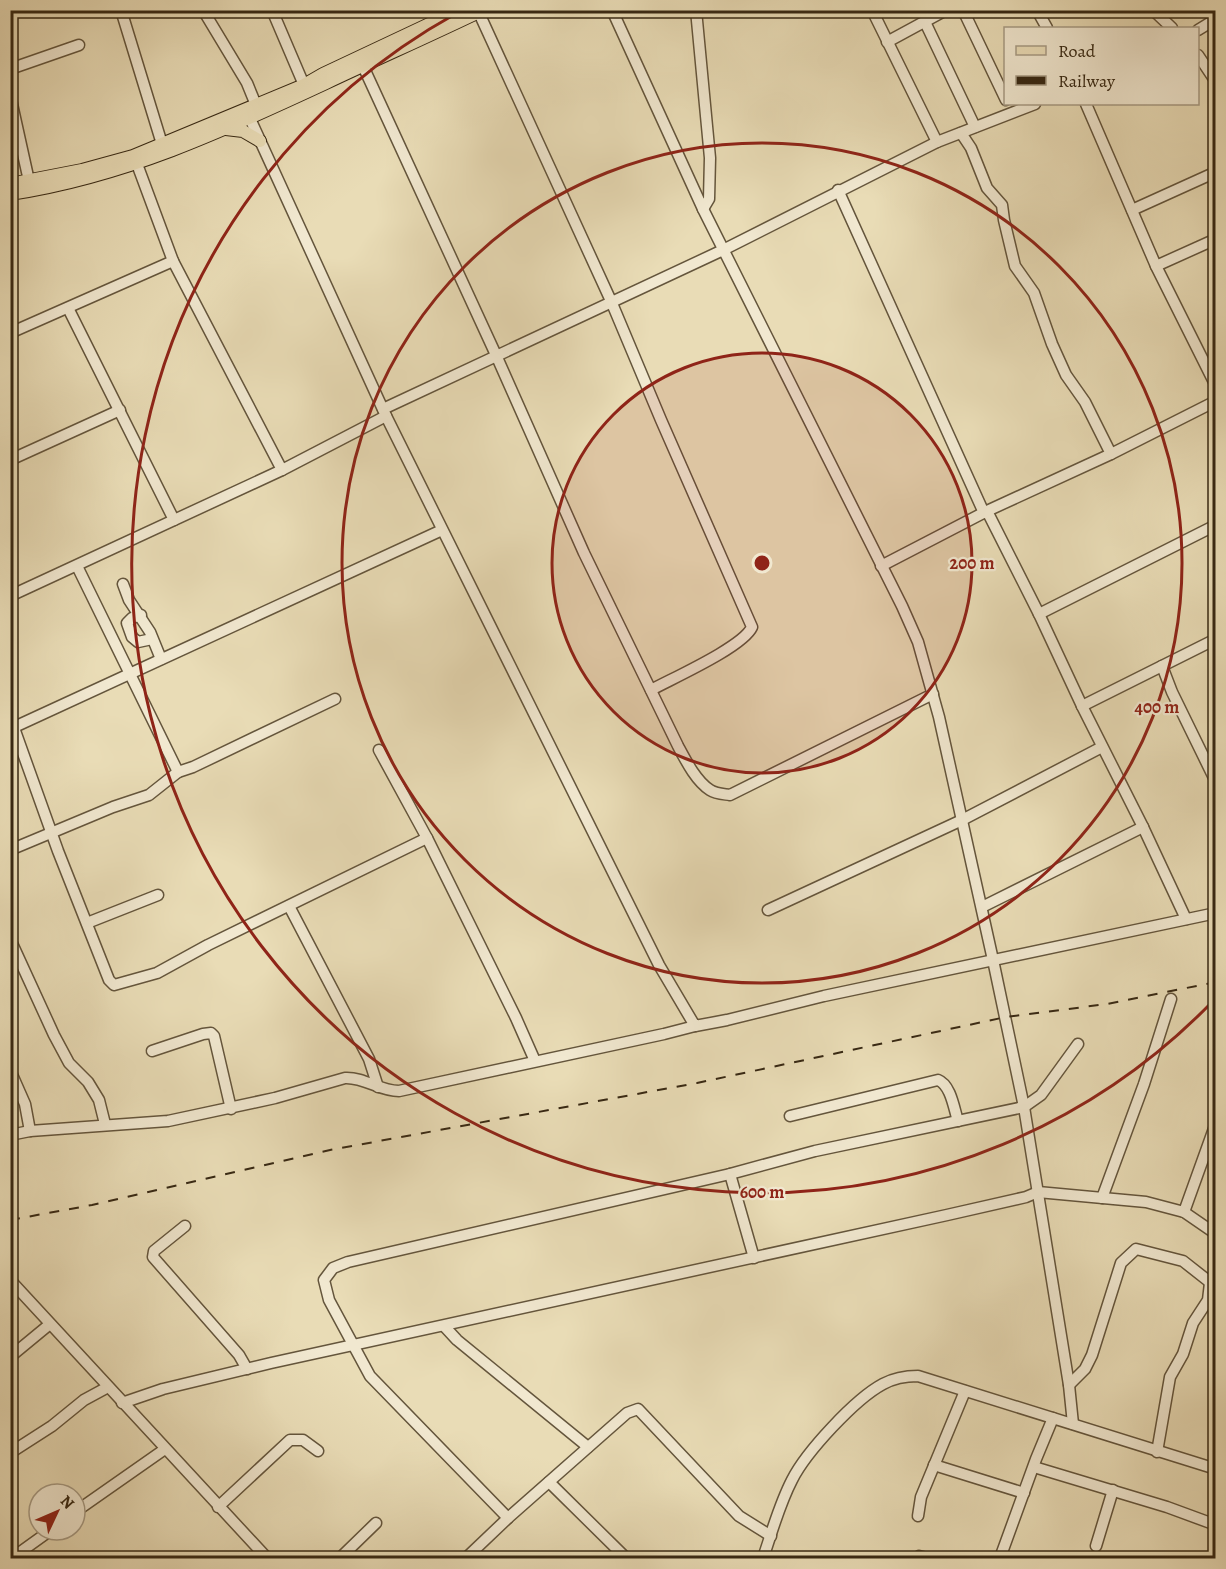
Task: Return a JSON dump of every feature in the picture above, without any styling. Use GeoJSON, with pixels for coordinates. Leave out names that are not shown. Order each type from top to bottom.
{"type":"FeatureCollection","features":[{"type":"Feature","properties":{"kind":"main road"},"geometry":{"type":"LineString","coordinates":[[10,194],[65,185],[136,164],[225,129],[251,111],[323,74],[458,11]]}},
{"type":"Feature","properties":{"kind":"main road"},"geometry":{"type":"LineString","coordinates":[[10,184],[82,170],[133,156],[363,66],[481,11]]}},
{"type":"Feature","properties":{"kind":"main road"},"geometry":{"type":"LineString","coordinates":[[225,129],[243,131],[260,141]]}},
{"type":"Feature","properties":{"kind":"street"},"geometry":{"type":"LineString","coordinates":[[121,10],[162,144]]}},
{"type":"Feature","properties":{"kind":"street"},"geometry":{"type":"LineString","coordinates":[[203,10],[247,83],[251,111],[260,141],[384,412],[659,965],[695,1026]]}},
{"type":"Feature","properties":{"kind":"street"},"geometry":{"type":"LineString","coordinates":[[272,10],[304,85]]}},
{"type":"Feature","properties":{"kind":"street"},"geometry":{"type":"LineString","coordinates":[[612,10],[703,209],[918,642],[933,694],[982,907],[1024,1107],[1069,1385],[1073,1424]]}},
{"type":"Feature","properties":{"kind":"street"},"geometry":{"type":"LineString","coordinates":[[696,10],[710,158],[709,199],[703,209]]}},
{"type":"Feature","properties":{"kind":"street"},"geometry":{"type":"LineString","coordinates":[[872,10],[937,142]]}},
{"type":"Feature","properties":{"kind":"street"},"geometry":{"type":"LineString","coordinates":[[887,42],[946,10]]}},
{"type":"Feature","properties":{"kind":"street"},"geometry":{"type":"LineString","coordinates":[[963,10],[1004,97]]}},
{"type":"Feature","properties":{"kind":"street"},"geometry":{"type":"LineString","coordinates":[[1037,10],[1046,27]]}},
{"type":"Feature","properties":{"kind":"street"},"geometry":{"type":"LineString","coordinates":[[1153,10],[1169,27]]}},
{"type":"Feature","properties":{"kind":"street"},"geometry":{"type":"LineString","coordinates":[[481,11],[611,301],[752,627],[744,638],[731,647],[651,690]]}},
{"type":"Feature","properties":{"kind":"street"},"geometry":{"type":"LineString","coordinates":[[1199,29],[1215,19]]}},
{"type":"Feature","properties":{"kind":"street"},"geometry":{"type":"LineString","coordinates":[[925,22],[975,127]]}},
{"type":"Feature","properties":{"kind":"street"},"geometry":{"type":"LineString","coordinates":[[10,69],[79,45]]}},
{"type":"Feature","properties":{"kind":"street"},"geometry":{"type":"LineString","coordinates":[[1199,58],[1215,82]]}},
{"type":"Feature","properties":{"kind":"street"},"geometry":{"type":"LineString","coordinates":[[363,66],[584,553],[690,767],[710,790],[730,795],[933,694]]}},
{"type":"Feature","properties":{"kind":"street"},"geometry":{"type":"LineString","coordinates":[[10,94],[29,181]]}},
{"type":"Feature","properties":{"kind":"street"},"geometry":{"type":"LineString","coordinates":[[1086,105],[1156,266],[1215,386]]}},
{"type":"Feature","properties":{"kind":"street"},"geometry":{"type":"LineString","coordinates":[[10,596],[282,470],[384,412],[496,355],[723,250],[838,190],[937,142],[975,127],[1008,106]]}},
{"type":"Feature","properties":{"kind":"street"},"geometry":{"type":"LineString","coordinates":[[961,133],[972,148],[987,188],[997,196],[1002,205],[1015,266],[1034,293],[1052,345],[1066,375],[1085,402],[1102,436],[1107,456]]}},
{"type":"Feature","properties":{"kind":"street"},"geometry":{"type":"LineString","coordinates":[[136,164],[173,261],[282,470]]}},
{"type":"Feature","properties":{"kind":"street"},"geometry":{"type":"LineString","coordinates":[[1132,210],[1215,172]]}},
{"type":"Feature","properties":{"kind":"street"},"geometry":{"type":"LineString","coordinates":[[838,190],[986,512],[1040,614],[1082,706],[1186,919]]}},
{"type":"Feature","properties":{"kind":"street"},"geometry":{"type":"LineString","coordinates":[[1156,266],[1215,239]]}},
{"type":"Feature","properties":{"kind":"street"},"geometry":{"type":"LineString","coordinates":[[10,333],[173,261]]}},
{"type":"Feature","properties":{"kind":"street"},"geometry":{"type":"LineString","coordinates":[[68,308],[174,520]]}},
{"type":"Feature","properties":{"kind":"street"},"geometry":{"type":"LineString","coordinates":[[881,566],[986,512],[1107,456],[1215,401]]}},
{"type":"Feature","properties":{"kind":"street"},"geometry":{"type":"LineString","coordinates":[[10,460],[120,410]]}},
{"type":"Feature","properties":{"kind":"street"},"geometry":{"type":"LineString","coordinates":[[1040,614],[1215,525]]}},
{"type":"Feature","properties":{"kind":"street"},"geometry":{"type":"LineString","coordinates":[[427,838],[208,945],[157,973],[117,985],[112,984],[12,729],[442,530]]}},
{"type":"Feature","properties":{"kind":"street"},"geometry":{"type":"LineString","coordinates":[[77,566],[177,772]]}},
{"type":"Feature","properties":{"kind":"street"},"geometry":{"type":"LineString","coordinates":[[123,584],[129,600],[141,615],[161,659]]}},
{"type":"Feature","properties":{"kind":"street"},"geometry":{"type":"LineString","coordinates":[[141,615],[132,618],[127,623],[132,637],[138,642],[152,639]]}},
{"type":"Feature","properties":{"kind":"street"},"geometry":{"type":"LineString","coordinates":[[1082,706],[1215,639]]}},
{"type":"Feature","properties":{"kind":"street"},"geometry":{"type":"LineString","coordinates":[[1162,666],[1215,782]]}},
{"type":"Feature","properties":{"kind":"street"},"geometry":{"type":"LineString","coordinates":[[10,850],[113,807],[148,795],[177,772],[193,767],[335,699]]}},
{"type":"Feature","properties":{"kind":"street"},"geometry":{"type":"LineString","coordinates":[[768,910],[962,820],[1102,747]]}},
{"type":"Feature","properties":{"kind":"street"},"geometry":{"type":"LineString","coordinates":[[379,750],[427,838],[536,1061]]}},
{"type":"Feature","properties":{"kind":"street"},"geometry":{"type":"LineString","coordinates":[[982,907],[1143,827]]}},
{"type":"Feature","properties":{"kind":"street"},"geometry":{"type":"LineString","coordinates":[[87,923],[158,895]]}},
{"type":"Feature","properties":{"kind":"street"},"geometry":{"type":"LineString","coordinates":[[289,906],[369,1059],[378,1087]]}},
{"type":"Feature","properties":{"kind":"street"},"geometry":{"type":"LineString","coordinates":[[10,1135],[105,1124],[168,1121],[231,1109],[345,1078],[355,1077],[390,1091],[399,1091],[728,1020],[824,996],[1215,913]]}},
{"type":"Feature","properties":{"kind":"street"},"geometry":{"type":"LineString","coordinates":[[10,939],[69,1063],[88,1082],[99,1101],[105,1124]]}},
{"type":"Feature","properties":{"kind":"street"},"geometry":{"type":"LineString","coordinates":[[1102,1198],[1172,999]]}},
{"type":"Feature","properties":{"kind":"street"},"geometry":{"type":"LineString","coordinates":[[152,1051],[211,1033],[214,1036],[231,1109]]}},
{"type":"Feature","properties":{"kind":"street"},"geometry":{"type":"LineString","coordinates":[[508,1518],[378,1386],[362,1364],[324,1286],[326,1276],[333,1268],[348,1262],[730,1174],[815,1151],[1024,1107],[1041,1095],[1078,1044]]}},
{"type":"Feature","properties":{"kind":"street"},"geometry":{"type":"LineString","coordinates":[[10,1070],[25,1104],[30,1131]]}},
{"type":"Feature","properties":{"kind":"street"},"geometry":{"type":"LineString","coordinates":[[790,1116],[938,1080],[943,1082],[948,1091],[958,1121]]}},
{"type":"Feature","properties":{"kind":"street"},"geometry":{"type":"LineString","coordinates":[[1184,1212],[1215,1123]]}},
{"type":"Feature","properties":{"kind":"street"},"geometry":{"type":"LineString","coordinates":[[730,1174],[754,1258]]}},
{"type":"Feature","properties":{"kind":"street"},"geometry":{"type":"LineString","coordinates":[[122,1403],[163,1389],[247,1369],[754,1258],[1003,1202],[1038,1192],[1146,1202],[1184,1212],[1215,1233]]}},
{"type":"Feature","properties":{"kind":"street"},"geometry":{"type":"LineString","coordinates":[[185,1226],[154,1251],[153,1257],[239,1355],[247,1369]]}},
{"type":"Feature","properties":{"kind":"street"},"geometry":{"type":"LineString","coordinates":[[1069,1385],[1085,1369],[1095,1346],[1121,1263],[1136,1249],[1183,1262],[1213,1285],[1208,1300],[1193,1323],[1184,1353],[1170,1377],[1157,1452]]}},
{"type":"Feature","properties":{"kind":"street"},"geometry":{"type":"LineString","coordinates":[[10,1280],[267,1558]]}},
{"type":"Feature","properties":{"kind":"street"},"geometry":{"type":"LineString","coordinates":[[10,1357],[50,1324]]}},
{"type":"Feature","properties":{"kind":"street"},"geometry":{"type":"LineString","coordinates":[[445,1327],[457,1340],[588,1447]]}},
{"type":"Feature","properties":{"kind":"street"},"geometry":{"type":"LineString","coordinates":[[764,1558],[783,1499],[810,1452],[845,1416],[881,1385],[906,1376],[918,1377],[965,1391],[1215,1469]]}},
{"type":"Feature","properties":{"kind":"street"},"geometry":{"type":"LineString","coordinates":[[10,1453],[52,1426],[84,1400],[108,1387]]}},
{"type":"Feature","properties":{"kind":"street"},"geometry":{"type":"LineString","coordinates":[[918,1516],[921,1497],[965,1391]]}},
{"type":"Feature","properties":{"kind":"street"},"geometry":{"type":"LineString","coordinates":[[473,1557],[508,1518],[627,1413],[638,1409],[739,1516],[771,1536]]}},
{"type":"Feature","properties":{"kind":"street"},"geometry":{"type":"LineString","coordinates":[[1000,1558],[1053,1418]]}},
{"type":"Feature","properties":{"kind":"street"},"geometry":{"type":"LineString","coordinates":[[218,1507],[291,1440],[303,1440],[318,1450]]}},
{"type":"Feature","properties":{"kind":"street"},"geometry":{"type":"LineString","coordinates":[[87,1504],[165,1449]]}},
{"type":"Feature","properties":{"kind":"street"},"geometry":{"type":"LineString","coordinates":[[934,1465],[1024,1493]]}},
{"type":"Feature","properties":{"kind":"street"},"geometry":{"type":"LineString","coordinates":[[1034,1467],[1167,1507],[1215,1525]]}},
{"type":"Feature","properties":{"kind":"street"},"geometry":{"type":"LineString","coordinates":[[549,1482],[626,1558]]}},
{"type":"Feature","properties":{"kind":"street"},"geometry":{"type":"LineString","coordinates":[[1096,1546],[1113,1490]]}},
{"type":"Feature","properties":{"kind":"street"},"geometry":{"type":"LineString","coordinates":[[340,1558],[376,1523]]}},
{"type":"Feature","properties":{"kind":"street"},"geometry":{"type":"LineString","coordinates":[[12,1558],[34,1542]]}},
{"type":"Feature","properties":{"kind":"railway"},"geometry":{"type":"LineString","coordinates":[[10,1220],[92,1205],[330,1150],[697,1083],[1006,1017],[1107,1004],[1216,982]]}}]}
